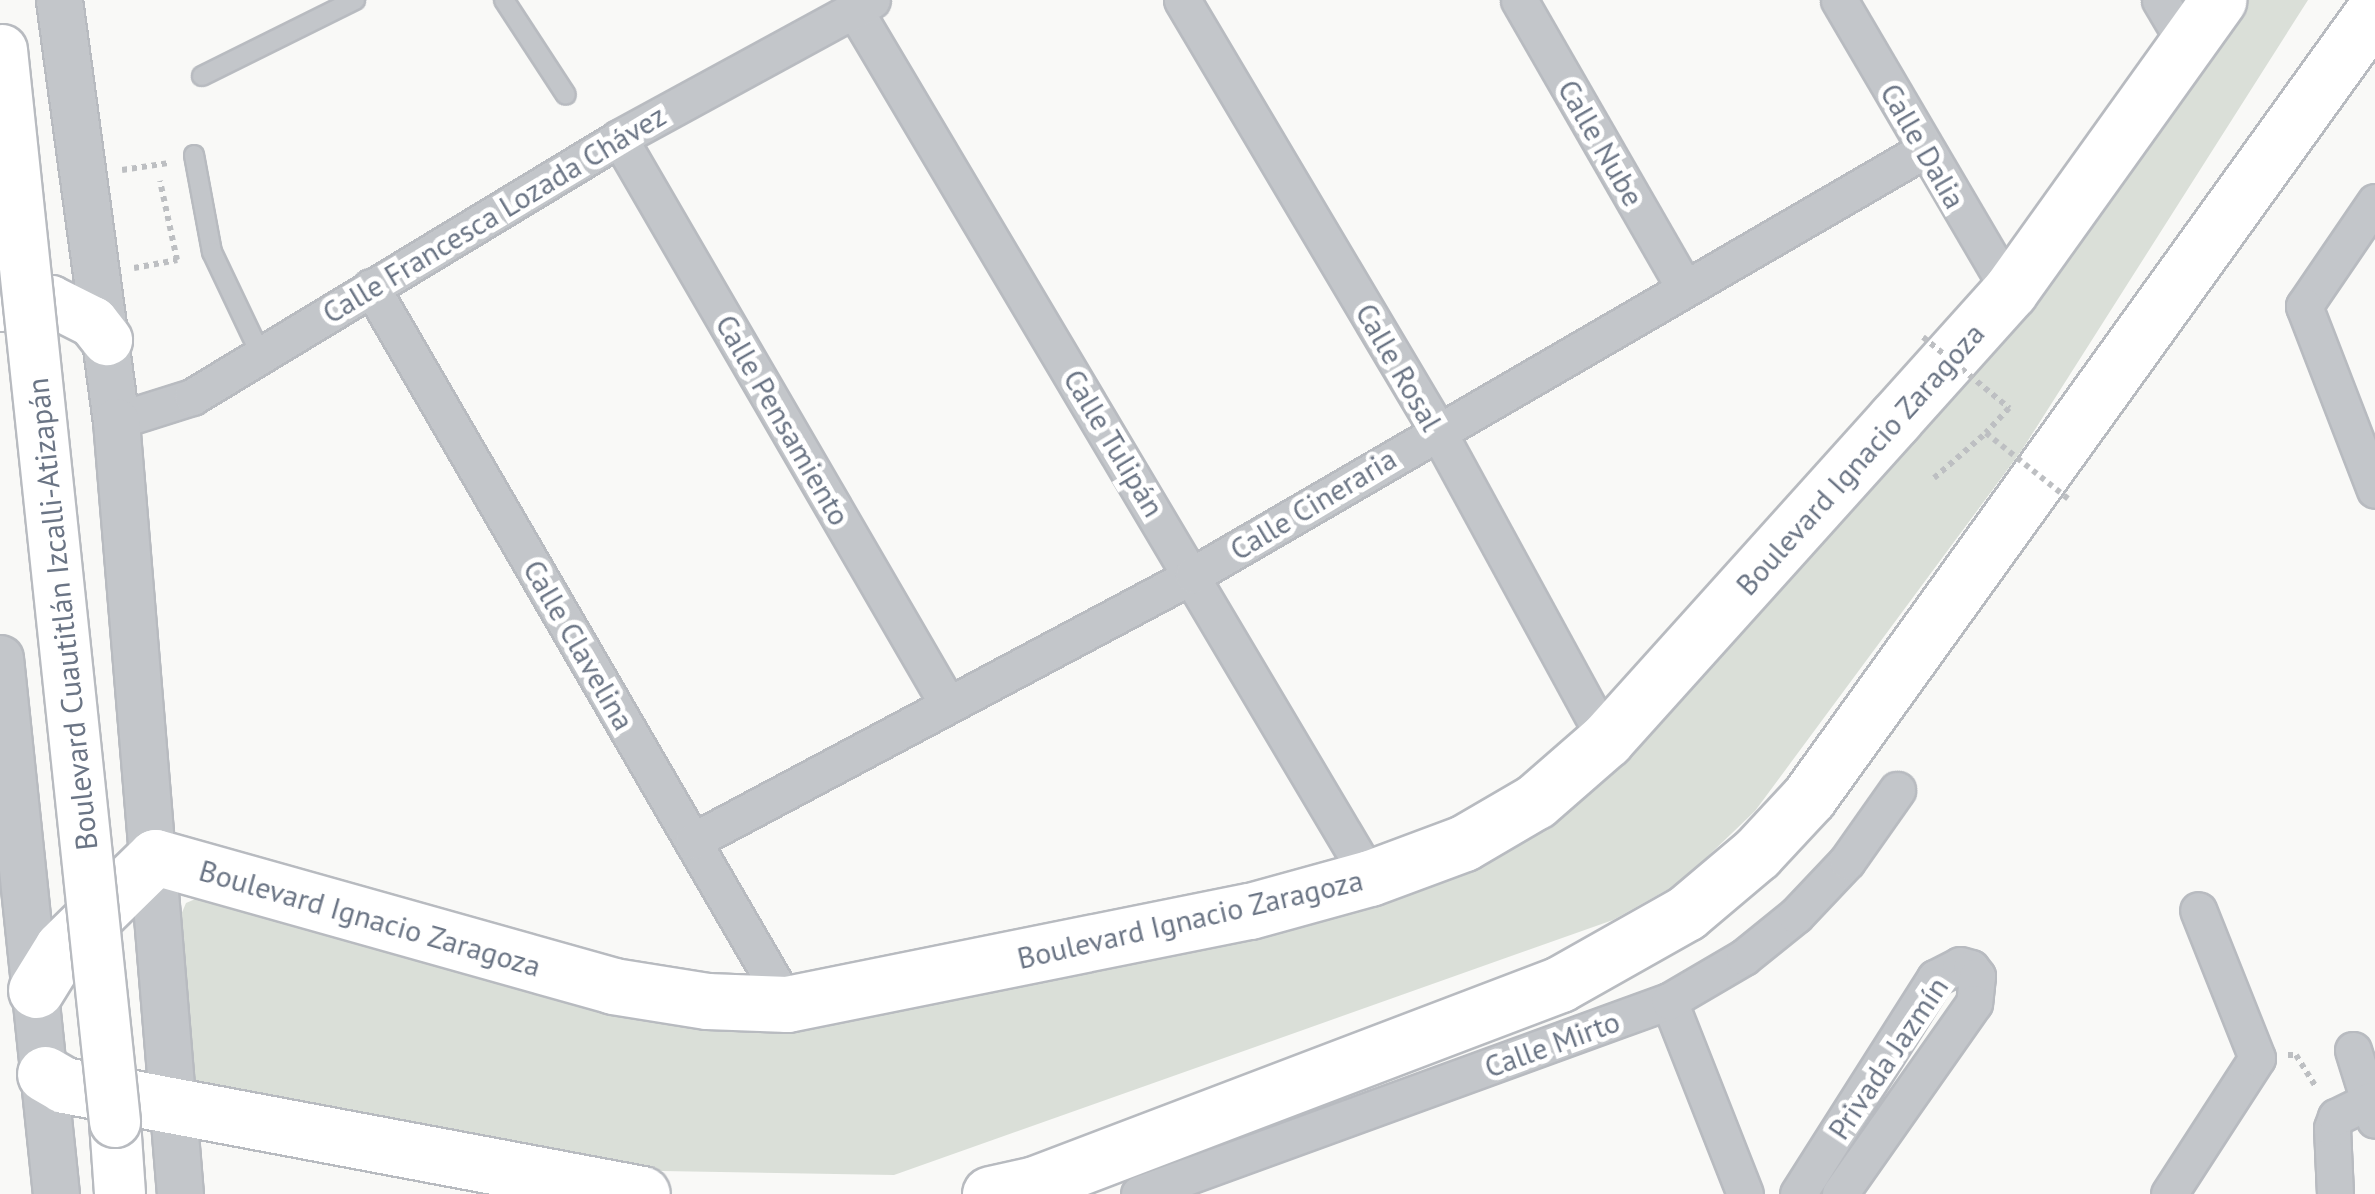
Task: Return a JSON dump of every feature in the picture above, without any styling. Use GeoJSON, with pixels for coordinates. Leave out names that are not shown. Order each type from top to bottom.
{"type":"FeatureCollection","features":[{"type":"Feature","properties":{"kind":"main road","name":"Boulevard Ignacio Zaragoza"},"geometry":{"type":"LineString","coordinates":[[155,857],[613,986],[707,1001],[787,1004],[1250,911],[1370,878],[1464,842],[1536,801],[1606,740],[2010,291],[2173,22],[2218,0]]}},
{"type":"Feature","properties":{"kind":"main road"},"geometry":{"type":"LineString","coordinates":[[990,1194],[1035,1184],[1560,984],[1686,913],[1758,853],[1809,797],[2375,10]]}},
{"type":"Feature","properties":{"kind":"main road","name":"Boulevard Cuautitlán Izcalli-Atizapán"},"geometry":{"type":"LineString","coordinates":[[0,34],[120,1194]]}},
{"type":"Feature","properties":{"kind":"main road"},"geometry":{"type":"LineString","coordinates":[[0,306],[51,301],[93,322],[108,340]]}},
{"type":"Feature","properties":{"kind":"main road","name":"Boulevard Cuautitlán Izcalli-Atizapán"},"geometry":{"type":"LineString","coordinates":[[0,306],[30,561],[89,1194]]}},
{"type":"Feature","properties":{"kind":"main road"},"geometry":{"type":"LineString","coordinates":[[36,990],[62,948],[155,857]]}},
{"type":"Feature","properties":{"kind":"main road"},"geometry":{"type":"LineString","coordinates":[[44,1074],[64,1085],[642,1194]]}},
{"type":"Feature","properties":{"kind":"street"},"geometry":{"type":"LineString","coordinates":[[59,0],[108,340],[155,857],[170,1102],[180,1194]]}},
{"type":"Feature","properties":{"kind":"street","name":"Calle Rosal"},"geometry":{"type":"LineString","coordinates":[[1182,0],[1437,430],[1606,740]]}},
{"type":"Feature","properties":{"kind":"street","name":"Calle Nube"},"geometry":{"type":"LineString","coordinates":[[1519,0],[1683,285]]}},
{"type":"Feature","properties":{"kind":"street","name":"Calle Dalia"},"geometry":{"type":"LineString","coordinates":[[1840,0],[1924,150],[2010,291]]}},
{"type":"Feature","properties":{"kind":"street","name":"Calle Francesca Lozada Chávez"},"geometry":{"type":"LineString","coordinates":[[116,420],[192,397],[620,138],[863,5]]}},
{"type":"Feature","properties":{"kind":"street","name":"Calle Tulipán"},"geometry":{"type":"LineString","coordinates":[[863,5],[1370,878]]}},
{"type":"Feature","properties":{"kind":"street","name":"Calle Pensamiento"},"geometry":{"type":"LineString","coordinates":[[620,138],[947,703]]}},
{"type":"Feature","properties":{"kind":"street","name":"Calle Cineraria"},"geometry":{"type":"LineString","coordinates":[[693,841],[1193,575],[1683,285],[1924,150]]}},
{"type":"Feature","properties":{"kind":"street"},"geometry":{"type":"LineString","coordinates":[[2375,202],[2304,306],[2375,490]]}},
{"type":"Feature","properties":{"kind":"street","name":"Calle Clavelina"},"geometry":{"type":"LineString","coordinates":[[371,287],[787,1004]]}},
{"type":"Feature","properties":{"kind":"street"},"geometry":{"type":"LineString","coordinates":[[0,660],[56,1194]]}},
{"type":"Feature","properties":{"kind":"street","name":"Calle Mirto"},"geometry":{"type":"LineString","coordinates":[[1139,1194],[1669,1001],[1744,957],[1796,914],[1847,861],[1897,790]]}},
{"type":"Feature","properties":{"kind":"street"},"geometry":{"type":"LineString","coordinates":[[2169,1194],[2257,1058],[2198,910]]}},
{"type":"Feature","properties":{"kind":"street","name":"Privada Jazmín"},"geometry":{"type":"LineString","coordinates":[[1798,1194],[1935,978],[1944,970],[1971,968],[1977,976],[1974,1002],[1840,1194]]}},
{"type":"Feature","properties":{"kind":"street"},"geometry":{"type":"LineString","coordinates":[[1669,1001],[1745,1194]]}},
{"type":"Feature","properties":{"kind":"street"},"geometry":{"type":"LineString","coordinates":[[2335,1194],[2336,1117],[2372,1111],[2353,1050]]}},
{"type":"Feature","properties":{"kind":"lane"},"geometry":{"type":"LineString","coordinates":[[202,76],[354,0]]}},
{"type":"Feature","properties":{"kind":"lane"},"geometry":{"type":"LineString","coordinates":[[504,0],[566,94]]}},
{"type":"Feature","properties":{"kind":"lane"},"geometry":{"type":"LineString","coordinates":[[195,157],[212,252],[260,353]]}},
{"type":"Feature","properties":{"kind":"path"},"geometry":{"type":"LineString","coordinates":[[101,174],[195,157]]}},
{"type":"Feature","properties":{"kind":"path"},"geometry":{"type":"LineString","coordinates":[[129,269],[177,260],[160,181]]}},
{"type":"Feature","properties":{"kind":"path"},"geometry":{"type":"LineString","coordinates":[[1923,337],[2009,408],[1934,478]]}},
{"type":"Feature","properties":{"kind":"path"},"geometry":{"type":"LineString","coordinates":[[1986,432],[2072,502]]}},
{"type":"Feature","properties":{"kind":"path"},"geometry":{"type":"LineString","coordinates":[[2257,1058],[2296,1055],[2336,1117]]}},
{"type":"Feature","properties":{"kind":"shaded area"},"geometry":{"type":"Polygon","coordinates":[[[2220,0],[2308,0],[2022,450],[1755,811],[1681,882],[1613,920],[894,1175],[662,1171],[191,1088],[178,922],[186,903],[207,894],[768,1014],[1582,793],[2220,0]]]}}]}
